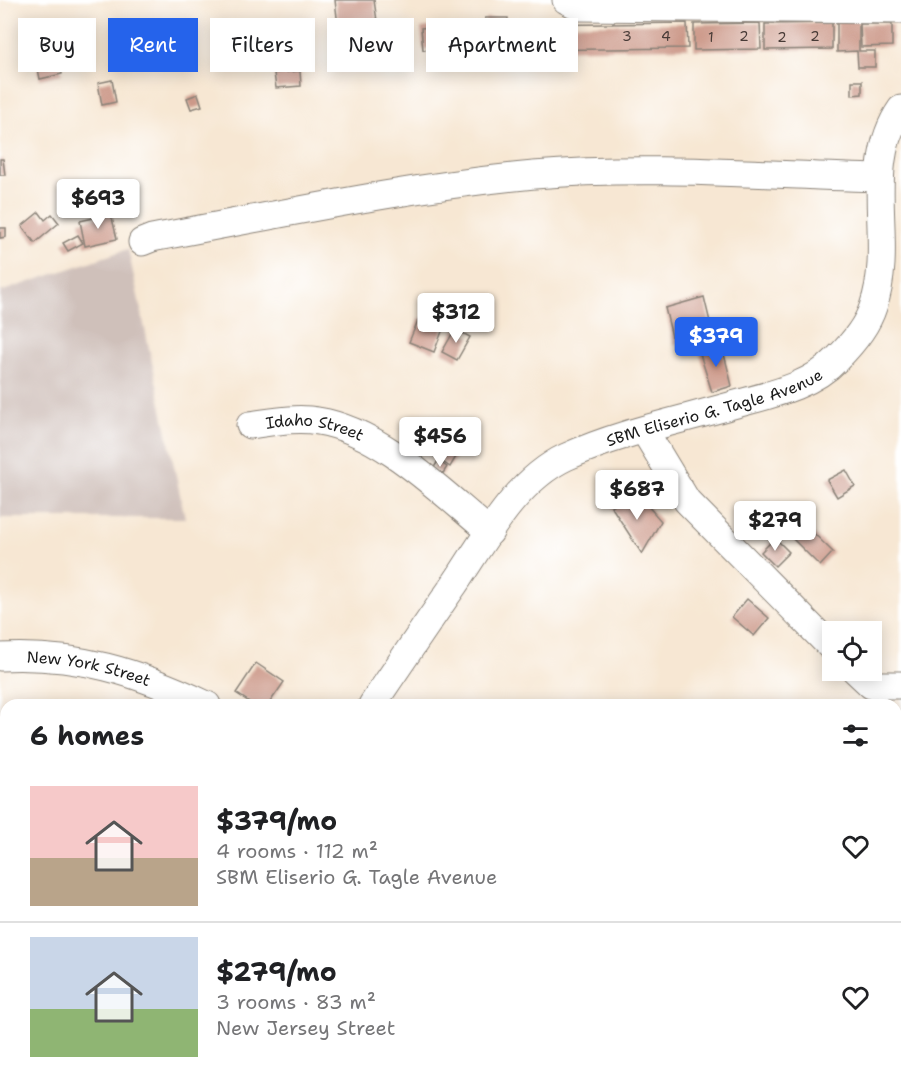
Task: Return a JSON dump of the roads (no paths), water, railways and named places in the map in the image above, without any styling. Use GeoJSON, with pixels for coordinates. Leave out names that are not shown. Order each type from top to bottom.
{"type":"FeatureCollection","features":[{"type":"Feature","properties":{"kind":"street"},"geometry":{"type":"LineString","coordinates":[[566,0],[580,7],[830,5],[901,10]]}},
{"type":"Feature","properties":{"kind":"street","name":"SBM Eliserio G. Tagle Avenue"},"geometry":{"type":"LineString","coordinates":[[376,699],[490,531],[520,493],[543,472],[565,458],[644,430],[784,390],[810,379],[836,361],[857,335],[873,309],[879,285],[883,242],[880,178],[887,133],[901,109]]}},
{"type":"Feature","properties":{"kind":"street"},"geometry":{"type":"LineString","coordinates":[[142,242],[152,238],[417,190],[534,175],[637,172],[880,178]]}},
{"type":"Feature","properties":{"kind":"street","name":"Idaho Street"},"geometry":{"type":"LineString","coordinates":[[250,425],[299,420],[318,421],[350,429],[377,441],[490,531]]}},
{"type":"Feature","properties":{"kind":"street"},"geometry":{"type":"LineString","coordinates":[[644,430],[687,501],[822,638]]}},
{"type":"Feature","properties":{"kind":"street","name":"New York Street"},"geometry":{"type":"LineString","coordinates":[[0,657],[34,655],[80,660],[124,670],[193,699]]}},
{"type":"Feature","properties":{"kind":"street"},"geometry":{"type":"LineString","coordinates":[[867,681],[871,685],[901,685]]}}]}
